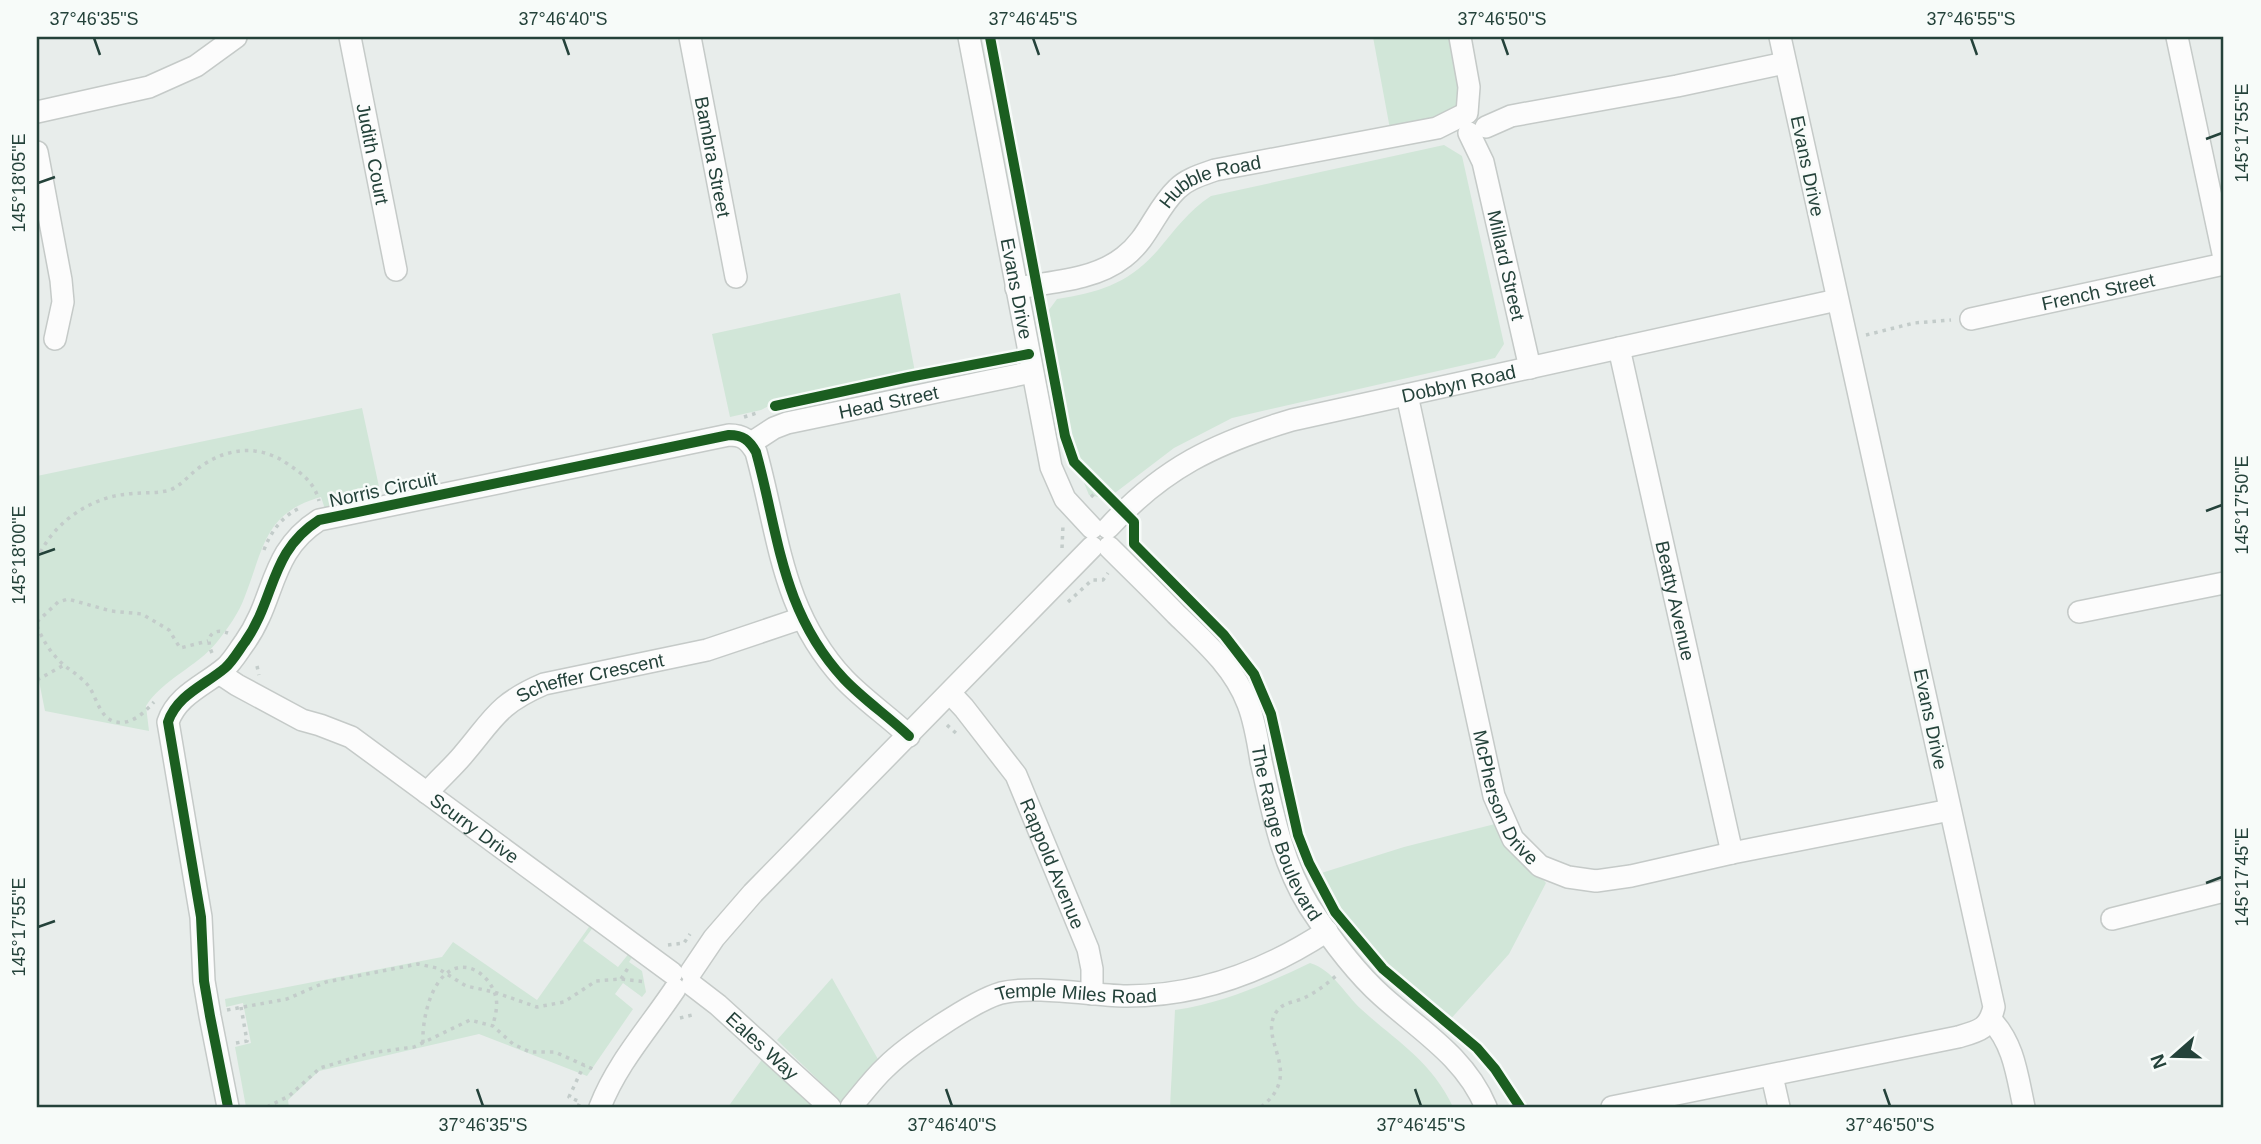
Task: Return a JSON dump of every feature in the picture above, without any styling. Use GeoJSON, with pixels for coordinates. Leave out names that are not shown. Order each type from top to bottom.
{"type":"FeatureCollection","features":[{"type":"Feature","properties":{"kind":"street"},"geometry":{"type":"LineString","coordinates":[[37,112],[149,87],[196,66],[236,37]]}},
{"type":"Feature","properties":{"kind":"street","name":"Judith Court"},"geometry":{"type":"LineString","coordinates":[[350,37],[396,270]]}},
{"type":"Feature","properties":{"kind":"street","name":"Bambra Street"},"geometry":{"type":"LineString","coordinates":[[690,37],[736,276]]}},
{"type":"Feature","properties":{"kind":"street","name":"Evans Drive"},"geometry":{"type":"LineString","coordinates":[[969,37],[1051,467],[1065,499],[1104,542]]}},
{"type":"Feature","properties":{"kind":"street","name":"Millard Street"},"geometry":{"type":"LineString","coordinates":[[1460,37],[1483,162],[1530,368]]}},
{"type":"Feature","properties":{"kind":"street","name":"Evans Drive"},"geometry":{"type":"LineString","coordinates":[[1780,37],[1991,988],[1994,1007],[1991,1020]]}},
{"type":"Feature","properties":{"kind":"street"},"geometry":{"type":"LineString","coordinates":[[2177,37],[2224,258]]}},
{"type":"Feature","properties":{"kind":"street","name":"Hubble Road"},"geometry":{"type":"LineString","coordinates":[[1016,288],[1104,270],[1124,258],[1141,242],[1163,206],[1178,188],[1192,178],[1214,170],[1664,88],[1786,63]]}},
{"type":"Feature","properties":{"kind":"street"},"geometry":{"type":"LineString","coordinates":[[37,152],[61,280],[63,302],[55,339]]}},
{"type":"Feature","properties":{"kind":"street","name":"French Street"},"geometry":{"type":"LineString","coordinates":[[1971,319],[2224,264]]}},
{"type":"Feature","properties":{"kind":"street","name":"Dobbyn Road"},"geometry":{"type":"LineString","coordinates":[[1104,542],[1123,512],[1173,470],[1221,444],[1252,432],[1838,300]]}},
{"type":"Feature","properties":{"kind":"street","name":"Beatty Avenue"},"geometry":{"type":"LineString","coordinates":[[1619,348],[1732,853]]}},
{"type":"Feature","properties":{"kind":"street","name":"Head Street"},"geometry":{"type":"LineString","coordinates":[[751,443],[787,423],[1032,372]]}},
{"type":"Feature","properties":{"kind":"street","name":"McPherson Drive"},"geometry":{"type":"LineString","coordinates":[[1407,395],[1494,796],[1513,839],[1540,866],[1568,877],[1596,881],[1950,810]]}},
{"type":"Feature","properties":{"kind":"street","name":"Norris Circuit"},"geometry":{"type":"LineString","coordinates":[[228,1107],[206,992],[201,917],[168,722],[172,710],[216,660],[247,639],[292,541],[319,520],[729,435],[740,435],[751,443]]}},
{"type":"Feature","properties":{"kind":"street"},"geometry":{"type":"LineString","coordinates":[[751,443],[758,459],[784,574],[799,612],[821,649],[843,677],[861,696],[883,711],[905,740]]}},
{"type":"Feature","properties":{"kind":"street"},"geometry":{"type":"LineString","coordinates":[[600,1107],[608,1086],[622,1063],[714,938],[753,892],[905,740],[948,710],[1104,542]]}},
{"type":"Feature","properties":{"kind":"street","name":"The Range Boulevard"},"geometry":{"type":"LineString","coordinates":[[1104,542],[1211,647],[1238,684],[1248,704],[1274,819],[1285,854],[1308,904],[1351,964],[1381,995],[1451,1054],[1469,1077],[1486,1107]]}},
{"type":"Feature","properties":{"kind":"street"},"geometry":{"type":"LineString","coordinates":[[2080,612],[2224,583]]}},
{"type":"Feature","properties":{"kind":"street","name":"Scheffer Crescent"},"geometry":{"type":"LineString","coordinates":[[433,797],[491,718],[507,703],[524,693],[544,684],[707,650],[747,636],[799,612]]}},
{"type":"Feature","properties":{"kind":"street","name":"Scurry Drive"},"geometry":{"type":"LineString","coordinates":[[216,660],[268,702],[302,720],[320,724],[351,737],[682,980]]}},
{"type":"Feature","properties":{"kind":"street","name":"Rappold Avenue"},"geometry":{"type":"LineString","coordinates":[[948,710],[990,743],[1008,764],[1025,793],[1088,949],[1092,969],[1092,994]]}},
{"type":"Feature","properties":{"kind":"street"},"geometry":{"type":"LineString","coordinates":[[2112,919],[2224,891]]}},
{"type":"Feature","properties":{"kind":"street","name":"Temple Miles Road"},"geometry":{"type":"LineString","coordinates":[[851,1107],[893,1060],[970,1006],[985,999],[1016,991],[1144,995],[1205,988],[1296,951],[1327,931]]}},
{"type":"Feature","properties":{"kind":"street","name":"Eales Way"},"geometry":{"type":"LineString","coordinates":[[682,980],[718,1005],[830,1107]]}},
{"type":"Feature","properties":{"kind":"street"},"geometry":{"type":"LineString","coordinates":[[1612,1107],[1958,1037],[1979,1031],[1991,1020],[2010,1046],[2024,1107]]}},
{"type":"Feature","properties":{"kind":"street"},"geometry":{"type":"LineString","coordinates":[[1772,1076],[1779,1107]]}},
{"type":"Feature","properties":{"kind":"path"},"geometry":{"type":"LineString","coordinates":[[1847,340],[1914,323],[1971,319]]}},
{"type":"Feature","properties":{"kind":"path"},"geometry":{"type":"LineString","coordinates":[[37,559],[52,533],[83,507],[111,497],[168,490],[183,483],[211,460],[223,454],[246,450],[259,451],[285,461],[315,487],[319,501],[294,511],[283,519],[273,531],[262,554]]}},
{"type":"Feature","properties":{"kind":"path"},"geometry":{"type":"LineString","coordinates":[[1091,480],[1123,512]]}},
{"type":"Feature","properties":{"kind":"path"},"geometry":{"type":"LineString","coordinates":[[1062,549],[1062,527],[1099,489]]}},
{"type":"Feature","properties":{"kind":"path"},"geometry":{"type":"LineString","coordinates":[[1068,603],[1092,580],[1103,580],[1104,542]]}},
{"type":"Feature","properties":{"kind":"path"},"geometry":{"type":"LineString","coordinates":[[157,699],[137,718],[115,722],[107,718],[89,686],[50,650],[37,624],[58,602],[68,599],[111,611],[142,614],[169,630],[180,648],[208,641],[214,632],[220,630],[228,633],[223,641]]}},
{"type":"Feature","properties":{"kind":"path"},"geometry":{"type":"LineString","coordinates":[[208,641],[216,660]]}},
{"type":"Feature","properties":{"kind":"path"},"geometry":{"type":"LineString","coordinates":[[37,680],[64,665]]}},
{"type":"Feature","properties":{"kind":"path"},"geometry":{"type":"LineString","coordinates":[[938,734],[948,710]]}},
{"type":"Feature","properties":{"kind":"path"},"geometry":{"type":"LineString","coordinates":[[948,710],[967,744]]}},
{"type":"Feature","properties":{"kind":"path"},"geometry":{"type":"LineString","coordinates":[[663,946],[684,943],[692,932]]}},
{"type":"Feature","properties":{"kind":"path"},"geometry":{"type":"LineString","coordinates":[[621,979],[633,961],[639,965]]}},
{"type":"Feature","properties":{"kind":"path"},"geometry":{"type":"LineString","coordinates":[[1261,1107],[1271,1099],[1279,1084],[1280,1063],[1272,1028],[1275,1013],[1280,1007],[1316,991],[1351,964]]}},
{"type":"Feature","properties":{"kind":"path"},"geometry":{"type":"LineString","coordinates":[[424,1043],[425,1021],[432,996],[446,974],[458,968],[468,967],[477,971],[492,987],[497,1001],[493,1026]]}},
{"type":"Feature","properties":{"kind":"path"},"geometry":{"type":"LineString","coordinates":[[645,970],[649,992]]}},
{"type":"Feature","properties":{"kind":"path"},"geometry":{"type":"LineString","coordinates":[[675,1025],[681,1016],[704,1012],[710,1016],[718,1005]]}},
{"type":"Feature","properties":{"kind":"path"},"geometry":{"type":"LineString","coordinates":[[268,1107],[289,1096],[320,1068],[370,1053],[424,1043],[470,1020],[493,1026],[513,1044],[530,1052],[555,1052],[595,1070]]}},
{"type":"Feature","properties":{"kind":"path"},"geometry":{"type":"LineString","coordinates":[[590,1078],[598,1063]]}},
{"type":"Feature","properties":{"kind":"path"},"geometry":{"type":"LineString","coordinates":[[578,1107],[580,1102],[569,1097],[584,1065]]}},
{"type":"Feature","properties":{"kind":"green space"},"geometry":{"type":"Polygon","coordinates":[[[1373,37],[1451,37],[1462,91],[1460,102],[1454,110],[1435,120],[1390,129],[1373,37]]]}},
{"type":"Feature","properties":{"kind":"green space"},"geometry":{"type":"Polygon","coordinates":[[[1444,145],[1462,156],[1504,344],[1495,358],[1232,418],[1174,448],[1107,499],[1089,495],[1068,429],[1046,314],[1057,299],[1112,285],[1136,271],[1189,214],[1211,196],[1444,145]]]}},
{"type":"Feature","properties":{"kind":"green space"},"geometry":{"type":"Polygon","coordinates":[[[900,293],[915,372],[780,400],[761,410],[730,417],[712,334],[900,293]]]}},
{"type":"Feature","properties":{"kind":"green space"},"geometry":{"type":"Polygon","coordinates":[[[362,408],[381,496],[325,509],[321,497],[288,512],[277,523],[262,548],[245,596],[233,620],[209,651],[161,688],[146,706],[149,731],[45,711],[37,671],[37,476],[362,408]]]}},
{"type":"Feature","properties":{"kind":"green space"},"geometry":{"type":"Polygon","coordinates":[[[1495,824],[1546,883],[1509,954],[1448,1022],[1378,964],[1343,922],[1315,875],[1404,847],[1495,824]]]}},
{"type":"Feature","properties":{"kind":"green space"},"geometry":{"type":"Polygon","coordinates":[[[591,924],[594,926],[583,941],[618,967],[630,952],[633,956],[629,962],[642,971],[646,992],[642,997],[623,983],[615,994],[633,1009],[587,1076],[479,1034],[319,1071],[288,1100],[289,1107],[246,1107],[235,1047],[251,1043],[243,1003],[226,1007],[225,999],[442,957],[453,942],[537,1000],[591,924]]]}},
{"type":"Feature","properties":{"kind":"green space"},"geometry":{"type":"Polygon","coordinates":[[[1310,963],[1332,976],[1361,1009],[1424,1064],[1453,1107],[1170,1107],[1175,1010],[1244,992],[1310,963]]]}},
{"type":"Feature","properties":{"kind":"green space"},"geometry":{"type":"Polygon","coordinates":[[[832,978],[879,1061],[843,1104],[777,1040],[832,978]]]}},
{"type":"Feature","properties":{"kind":"green space"},"geometry":{"type":"Polygon","coordinates":[[[763,1058],[818,1107],[728,1107],[763,1058]]]}},
{"type":"Feature","properties":{"kind":"cycle path"},"geometry":{"type":"LineString","coordinates":[[990,37],[1065,436],[1074,462],[1134,522],[1134,544],[1224,635],[1254,674],[1271,714],[1298,835],[1309,863],[1335,912],[1383,969],[1477,1048],[1495,1069],[1520,1107]]}},
{"type":"Feature","properties":{"kind":"cycle path"},"geometry":{"type":"LineString","coordinates":[[775,406],[1029,354]]}},
{"type":"Feature","properties":{"kind":"cycle path"},"geometry":{"type":"LineString","coordinates":[[228,1107],[204,981],[201,917],[168,722],[178,705],[192,691],[225,668],[233,659],[255,625],[275,576],[291,546],[319,520],[729,435],[742,437],[756,452],[785,571],[807,627],[844,679],[909,736]]}}]}
